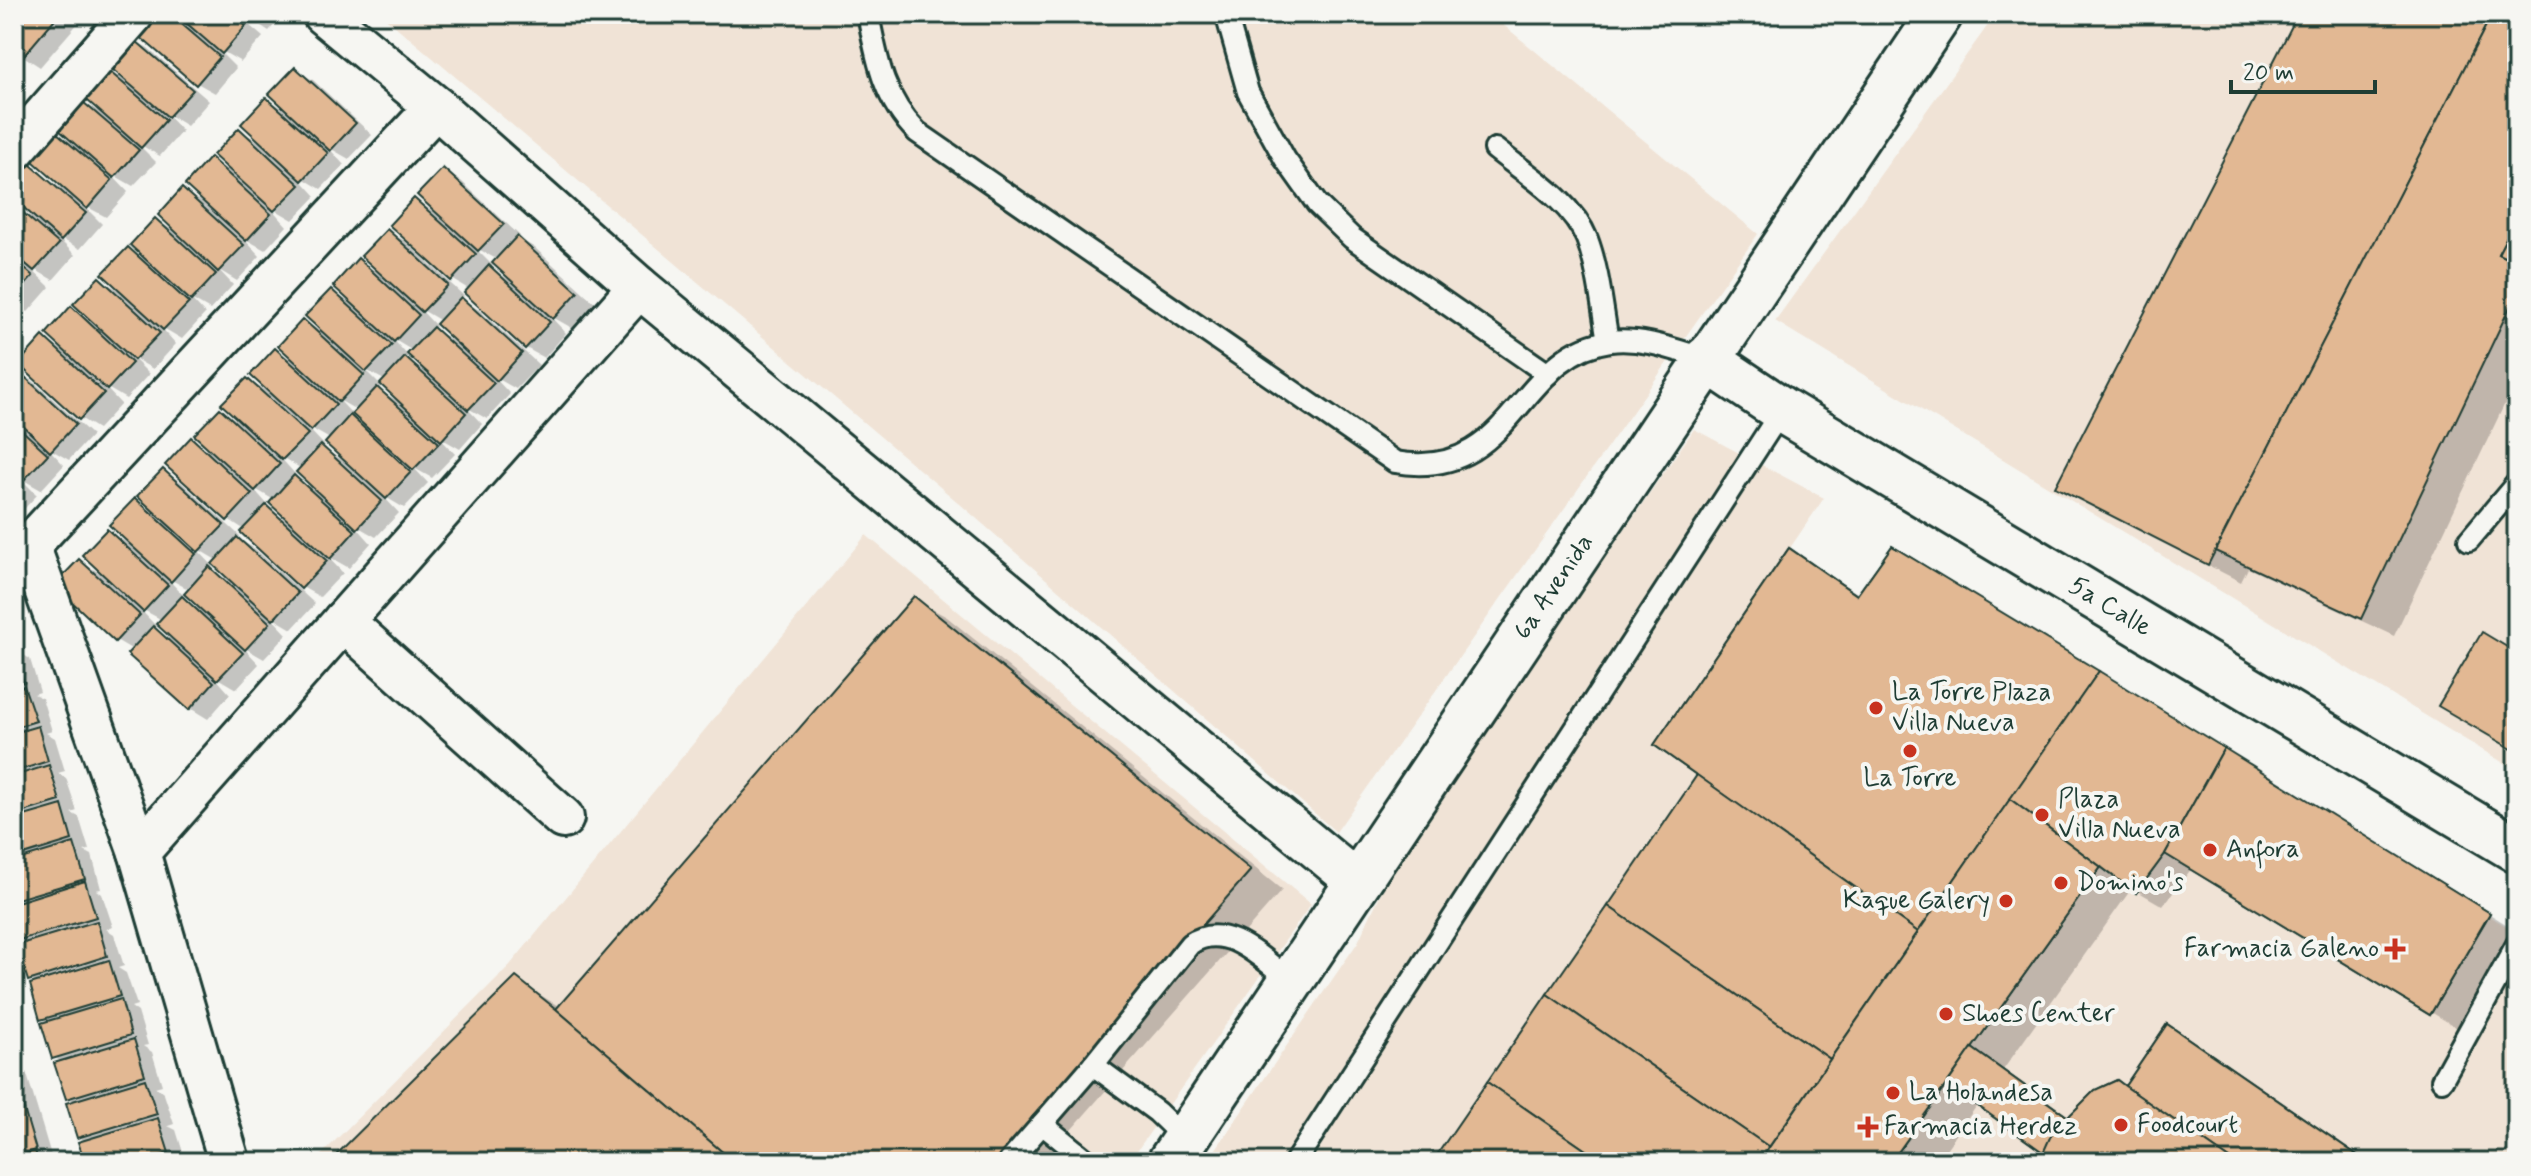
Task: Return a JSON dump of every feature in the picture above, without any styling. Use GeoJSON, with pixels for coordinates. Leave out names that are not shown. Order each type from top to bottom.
{"type":"FeatureCollection","features":[{"type":"Feature","properties":{"kind":"main road","name":"6a Avenida"},"geometry":{"type":"LineString","coordinates":[[1178,1151],[1940,14]]}},
{"type":"Feature","properties":{"kind":"main road","name":"5a Calle"},"geometry":{"type":"LineString","coordinates":[[1706,359],[1782,410],[2517,850]]}},
{"type":"Feature","properties":{"kind":"street"},"geometry":{"type":"LineString","coordinates":[[20,132],[133,14]]}},
{"type":"Feature","properties":{"kind":"street"},"geometry":{"type":"LineString","coordinates":[[323,14],[436,107],[639,287],[1357,882]]}},
{"type":"Feature","properties":{"kind":"street"},"geometry":{"type":"LineString","coordinates":[[229,1161],[139,852],[22,554],[436,107]]}},
{"type":"Feature","properties":{"kind":"street"},"geometry":{"type":"LineString","coordinates":[[139,852],[639,287]]}},
{"type":"Feature","properties":{"kind":"street"},"geometry":{"type":"LineString","coordinates":[[343,621],[563,818]]}},
{"type":"Feature","properties":{"kind":"lane"},"geometry":{"type":"LineString","coordinates":[[868,14],[882,83],[897,113],[917,132],[1395,462],[1418,466],[1446,464],[1471,453],[1548,374],[1584,348],[1608,341],[1651,343],[1706,359]]}},
{"type":"Feature","properties":{"kind":"lane"},"geometry":{"type":"LineString","coordinates":[[1226,14],[1248,92],[1285,159],[1317,204],[1352,238],[1548,374]]}},
{"type":"Feature","properties":{"kind":"lane"},"geometry":{"type":"LineString","coordinates":[[1495,149],[1571,213],[1586,236],[1608,341]]}},
{"type":"Feature","properties":{"kind":"lane"},"geometry":{"type":"LineString","coordinates":[[1295,1162],[1782,410]]}},
{"type":"Feature","properties":{"kind":"lane"},"geometry":{"type":"LineString","coordinates":[[2469,540],[2517,483]]}},
{"type":"Feature","properties":{"kind":"lane"},"geometry":{"type":"LineString","coordinates":[[1009,1162],[1093,1065],[1190,944],[1200,937],[1209,933],[1230,938],[1292,982]]}},
{"type":"Feature","properties":{"kind":"lane"},"geometry":{"type":"LineString","coordinates":[[2442,1080],[2517,944]]}},
{"type":"Feature","properties":{"kind":"lane"},"geometry":{"type":"LineString","coordinates":[[1093,1065],[1157,1112],[1178,1151]]}},
{"type":"Feature","properties":{"kind":"lane"},"geometry":{"type":"LineString","coordinates":[[1042,1124],[1089,1162]]}},
{"type":"Feature","properties":{"kind":"shaded area"},"geometry":{"type":"Polygon","coordinates":[[[381,14],[1490,14],[1758,234],[1336,832],[960,504],[381,14]]]}},
{"type":"Feature","properties":{"kind":"shaded area"},"geometry":{"type":"Polygon","coordinates":[[[1996,14],[2517,14],[2517,771],[1775,321],[1996,14]]]}},
{"type":"Feature","properties":{"kind":"shaded area"},"geometry":{"type":"Polygon","coordinates":[[[1694,429],[1824,498],[1790,548],[1857,595],[1892,546],[2517,933],[2517,1162],[1207,1162],[1358,942],[1398,857],[1694,429]]]}},
{"type":"Feature","properties":{"kind":"shaded area"},"geometry":{"type":"Polygon","coordinates":[[[866,535],[1311,904],[1129,1162],[314,1162],[510,965],[866,535]]]}},
{"type":"Feature","properties":{"kind":"building"},"geometry":{"type":"Polygon","coordinates":[[[14,14],[59,14],[21,59],[14,52],[14,14]]]}},
{"type":"Feature","properties":{"kind":"building"},"geometry":{"type":"Polygon","coordinates":[[[147,14],[170,14],[220,57],[196,85],[132,30],[147,14]]]}},
{"type":"Feature","properties":{"kind":"building"},"geometry":{"type":"Polygon","coordinates":[[[176,14],[233,14],[246,26],[222,54],[176,14]]]}},
{"type":"Feature","properties":{"kind":"building"},"geometry":{"type":"Polygon","coordinates":[[[2298,14],[2492,14],[2208,565],[2055,487],[2298,14]]]}},
{"type":"Feature","properties":{"kind":"building"},"geometry":{"type":"Polygon","coordinates":[[[2492,14],[2517,14],[2517,217],[2498,254],[2517,263],[2517,292],[2361,619],[2215,551],[2492,14]]]}},
{"type":"Feature","properties":{"kind":"building"},"geometry":{"type":"Polygon","coordinates":[[[129,35],[193,90],[168,117],[105,63],[129,35]]]}},
{"type":"Feature","properties":{"kind":"building"},"geometry":{"type":"Polygon","coordinates":[[[103,66],[166,120],[141,148],[79,93],[103,66]]]}},
{"type":"Feature","properties":{"kind":"building"},"geometry":{"type":"Polygon","coordinates":[[[295,67],[356,123],[330,151],[269,94],[295,67]]]}},
{"type":"Feature","properties":{"kind":"building"},"geometry":{"type":"Polygon","coordinates":[[[76,96],[139,150],[114,178],[52,124],[76,96]]]}},
{"type":"Feature","properties":{"kind":"building"},"geometry":{"type":"Polygon","coordinates":[[[266,97],[328,153],[302,181],[241,124],[266,97]]]}},
{"type":"Feature","properties":{"kind":"building"},"geometry":{"type":"Polygon","coordinates":[[[49,126],[112,180],[87,209],[25,154],[49,126]]]}},
{"type":"Feature","properties":{"kind":"building"},"geometry":{"type":"Polygon","coordinates":[[[239,128],[300,185],[274,211],[213,155],[239,128]]]}},
{"type":"Feature","properties":{"kind":"building"},"geometry":{"type":"Polygon","coordinates":[[[210,157],[271,214],[246,241],[185,185],[210,157]]]}},
{"type":"Feature","properties":{"kind":"building"},"geometry":{"type":"Polygon","coordinates":[[[23,158],[86,213],[61,241],[14,199],[14,168],[23,158]]]}},
{"type":"Feature","properties":{"kind":"building"},"geometry":{"type":"Polygon","coordinates":[[[443,168],[504,224],[478,251],[417,195],[443,168]]]}},
{"type":"Feature","properties":{"kind":"building"},"geometry":{"type":"Polygon","coordinates":[[[182,188],[244,245],[218,272],[158,215],[182,188]]]}},
{"type":"Feature","properties":{"kind":"building"},"geometry":{"type":"Polygon","coordinates":[[[414,198],[476,254],[451,281],[389,225],[414,198]]]}},
{"type":"Feature","properties":{"kind":"building"},"geometry":{"type":"Polygon","coordinates":[[[14,205],[59,244],[34,271],[14,254],[14,205]]]}},
{"type":"Feature","properties":{"kind":"building"},"geometry":{"type":"Polygon","coordinates":[[[2517,217],[2517,263],[2498,254],[2517,217]]]}},
{"type":"Feature","properties":{"kind":"building"},"geometry":{"type":"Polygon","coordinates":[[[155,218],[216,274],[191,301],[130,245],[155,218]]]}},
{"type":"Feature","properties":{"kind":"building"},"geometry":{"type":"Polygon","coordinates":[[[387,229],[448,285],[422,312],[361,256],[387,229]]]}},
{"type":"Feature","properties":{"kind":"building"},"geometry":{"type":"Polygon","coordinates":[[[517,236],[578,292],[553,319],[492,263],[517,236]]]}},
{"type":"Feature","properties":{"kind":"building"},"geometry":{"type":"Polygon","coordinates":[[[128,247],[189,303],[163,330],[102,274],[128,247]]]}},
{"type":"Feature","properties":{"kind":"building"},"geometry":{"type":"Polygon","coordinates":[[[358,258],[419,315],[394,342],[333,286],[358,258]]]}},
{"type":"Feature","properties":{"kind":"building"},"geometry":{"type":"Polygon","coordinates":[[[14,259],[33,276],[14,298],[14,259]]]}},
{"type":"Feature","properties":{"kind":"building"},"geometry":{"type":"Polygon","coordinates":[[[489,265],[550,322],[525,349],[464,293],[489,265]]]}},
{"type":"Feature","properties":{"kind":"building"},"geometry":{"type":"Polygon","coordinates":[[[99,277],[160,333],[134,360],[73,304],[99,277]]]}},
{"type":"Feature","properties":{"kind":"building"},"geometry":{"type":"Polygon","coordinates":[[[331,289],[392,345],[366,372],[305,316],[331,289]]]}},
{"type":"Feature","properties":{"kind":"building"},"geometry":{"type":"Polygon","coordinates":[[[461,297],[522,353],[497,381],[436,324],[461,297]]]}},
{"type":"Feature","properties":{"kind":"building"},"geometry":{"type":"Polygon","coordinates":[[[71,306],[132,363],[107,390],[46,334],[71,306]]]}},
{"type":"Feature","properties":{"kind":"building"},"geometry":{"type":"Polygon","coordinates":[[[303,319],[364,375],[339,402],[278,346],[303,319]]]}},
{"type":"Feature","properties":{"kind":"building"},"geometry":{"type":"Polygon","coordinates":[[[433,327],[494,383],[468,410],[407,354],[433,327]]]}},
{"type":"Feature","properties":{"kind":"building"},"geometry":{"type":"Polygon","coordinates":[[[43,336],[104,393],[79,420],[18,364],[43,336]]]}},
{"type":"Feature","properties":{"kind":"building"},"geometry":{"type":"Polygon","coordinates":[[[275,348],[336,404],[311,431],[250,375],[275,348]]]}},
{"type":"Feature","properties":{"kind":"building"},"geometry":{"type":"Polygon","coordinates":[[[405,357],[466,413],[441,441],[380,384],[405,357]]]}},
{"type":"Feature","properties":{"kind":"building"},"geometry":{"type":"Polygon","coordinates":[[[15,368],[76,424],[50,452],[14,417],[15,368]]]}},
{"type":"Feature","properties":{"kind":"building"},"geometry":{"type":"Polygon","coordinates":[[[247,378],[308,434],[282,460],[221,404],[247,378]]]}},
{"type":"Feature","properties":{"kind":"building"},"geometry":{"type":"Polygon","coordinates":[[[377,387],[439,443],[413,470],[352,414],[377,387]]]}},
{"type":"Feature","properties":{"kind":"building"},"geometry":{"type":"Polygon","coordinates":[[[220,408],[280,464],[255,491],[194,435],[220,408]]]}},
{"type":"Feature","properties":{"kind":"building"},"geometry":{"type":"Polygon","coordinates":[[[350,415],[411,472],[386,499],[325,443],[350,415]]]}},
{"type":"Feature","properties":{"kind":"building"},"geometry":{"type":"Polygon","coordinates":[[[14,423],[48,454],[22,482],[14,474],[14,423]]]}},
{"type":"Feature","properties":{"kind":"building"},"geometry":{"type":"Polygon","coordinates":[[[191,437],[252,494],[227,521],[165,465],[191,437]]]}},
{"type":"Feature","properties":{"kind":"building"},"geometry":{"type":"Polygon","coordinates":[[[321,445],[382,501],[357,529],[296,472],[321,445]]]}},
{"type":"Feature","properties":{"kind":"building"},"geometry":{"type":"Polygon","coordinates":[[[163,469],[224,525],[198,552],[137,496],[163,469]]]}},
{"type":"Feature","properties":{"kind":"building"},"geometry":{"type":"Polygon","coordinates":[[[294,475],[355,531],[330,559],[269,503],[294,475]]]}},
{"type":"Feature","properties":{"kind":"building"},"geometry":{"type":"Polygon","coordinates":[[[135,498],[196,554],[171,582],[109,525],[135,498]]]}},
{"type":"Feature","properties":{"kind":"building"},"geometry":{"type":"Polygon","coordinates":[[[266,505],[327,561],[301,589],[240,532],[266,505]]]}},
{"type":"Feature","properties":{"kind":"building"},"geometry":{"type":"Polygon","coordinates":[[[107,529],[168,585],[143,612],[82,555],[107,529]]]}},
{"type":"Feature","properties":{"kind":"building"},"geometry":{"type":"Polygon","coordinates":[[[237,537],[298,593],[273,620],[212,564],[237,537]]]}},
{"type":"Feature","properties":{"kind":"building","name":"Plaza Villa Nueva"},"geometry":{"type":"Polygon","coordinates":[[[1892,546],[2490,913],[2430,1015],[2165,854],[2136,893],[2101,867],[1972,1048],[2068,1117],[2095,1090],[2117,1080],[2125,1086],[2167,1024],[2360,1157],[2356,1162],[2039,1162],[2044,1153],[1947,1084],[1891,1162],[1759,1162],[1918,932],[1654,745],[1789,548],[1857,595],[1892,546]]]}},
{"type":"Feature","properties":{"kind":"building","name":"La Torre Plaza Villa Nueva"},"geometry":{"type":"Polygon","coordinates":[[[1892,546],[2099,671],[1918,932],[1654,745],[1789,548],[1857,595],[1892,546]]]}},
{"type":"Feature","properties":{"kind":"building"},"geometry":{"type":"Polygon","coordinates":[[[79,559],[140,615],[115,642],[54,585],[79,559]]]}},
{"type":"Feature","properties":{"kind":"building"},"geometry":{"type":"Polygon","coordinates":[[[209,566],[270,623],[245,650],[184,594],[209,566]]]}},
{"type":"Feature","properties":{"kind":"building"},"geometry":{"type":"Polygon","coordinates":[[[182,596],[243,653],[217,680],[156,624],[182,596]]]}},
{"type":"Feature","properties":{"kind":"building"},"geometry":{"type":"Polygon","coordinates":[[[914,596],[1251,870],[995,1162],[734,1162],[556,1009],[914,596]]]}},
{"type":"Feature","properties":{"kind":"building"},"geometry":{"type":"Polygon","coordinates":[[[153,626],[214,682],[189,710],[127,654],[153,626]]]}},
{"type":"Feature","properties":{"kind":"building"},"geometry":{"type":"Polygon","coordinates":[[[2482,632],[2517,653],[2517,752],[2438,706],[2482,632]]]}},
{"type":"Feature","properties":{"kind":"building"},"geometry":{"type":"Polygon","coordinates":[[[14,652],[24,682],[14,685],[14,652]]]}},
{"type":"Feature","properties":{"kind":"building"},"geometry":{"type":"Polygon","coordinates":[[[2099,671],[2224,748],[2165,854],[2136,893],[2010,799],[2099,671]]]}},
{"type":"Feature","properties":{"kind":"building"},"geometry":{"type":"Polygon","coordinates":[[[24,686],[36,721],[14,728],[14,689],[24,686]]]}},
{"type":"Feature","properties":{"kind":"building"},"geometry":{"type":"Polygon","coordinates":[[[38,726],[48,761],[14,772],[14,733],[38,726]]]}},
{"type":"Feature","properties":{"kind":"building"},"geometry":{"type":"Polygon","coordinates":[[[2224,748],[2490,913],[2430,1015],[2165,854],[2224,748]]]}},
{"type":"Feature","properties":{"kind":"building"},"geometry":{"type":"Polygon","coordinates":[[[49,765],[60,801],[14,815],[14,776],[49,765]]]}},
{"type":"Feature","properties":{"kind":"building"},"geometry":{"type":"Polygon","coordinates":[[[1697,775],[1918,932],[1830,1059],[1608,906],[1697,775]]]}},
{"type":"Feature","properties":{"kind":"building"},"geometry":{"type":"Polygon","coordinates":[[[2010,799],[2101,867],[1891,1162],[1759,1162],[2010,799]]]}},
{"type":"Feature","properties":{"kind":"building"},"geometry":{"type":"Polygon","coordinates":[[[62,805],[72,840],[14,858],[14,819],[62,805]]]}},
{"type":"Feature","properties":{"kind":"building"},"geometry":{"type":"Polygon","coordinates":[[[74,843],[85,879],[14,900],[14,861],[74,843]]]}},
{"type":"Feature","properties":{"kind":"building"},"geometry":{"type":"Polygon","coordinates":[[[85,881],[96,917],[16,941],[14,903],[85,881]]]}},
{"type":"Feature","properties":{"kind":"building"},"geometry":{"type":"Polygon","coordinates":[[[1608,906],[1830,1059],[1769,1147],[1547,994],[1608,906]]]}},
{"type":"Feature","properties":{"kind":"building"},"geometry":{"type":"Polygon","coordinates":[[[97,921],[107,956],[28,981],[17,945],[97,921]]]}},
{"type":"Feature","properties":{"kind":"building"},"geometry":{"type":"Polygon","coordinates":[[[109,960],[120,996],[40,1020],[30,984],[109,960]]]}},
{"type":"Feature","properties":{"kind":"building"},"geometry":{"type":"Polygon","coordinates":[[[516,977],[556,1009],[734,1162],[329,1162],[516,977]]]}},
{"type":"Feature","properties":{"kind":"building"},"geometry":{"type":"Polygon","coordinates":[[[1547,994],[1769,1147],[1759,1162],[1603,1162],[1487,1082],[1547,994]]]}},
{"type":"Feature","properties":{"kind":"building"},"geometry":{"type":"Polygon","coordinates":[[[121,999],[131,1035],[52,1059],[41,1023],[121,999]]]}},
{"type":"Feature","properties":{"kind":"building"},"geometry":{"type":"Polygon","coordinates":[[[2167,1024],[2360,1157],[2356,1162],[2234,1162],[2125,1086],[2167,1024]]]}},
{"type":"Feature","properties":{"kind":"building"},"geometry":{"type":"Polygon","coordinates":[[[134,1039],[145,1075],[66,1099],[54,1063],[134,1039]]]}},
{"type":"Feature","properties":{"kind":"building"},"geometry":{"type":"Polygon","coordinates":[[[1972,1048],[2068,1117],[2052,1133],[2044,1153],[1947,1084],[1972,1048]]]}},
{"type":"Feature","properties":{"kind":"building"},"geometry":{"type":"Polygon","coordinates":[[[145,1079],[157,1114],[77,1138],[66,1103],[145,1079]]]}},
{"type":"Feature","properties":{"kind":"building","name":"Foodcourt"},"geometry":{"type":"Polygon","coordinates":[[[2117,1080],[2234,1162],[2039,1162],[2052,1133],[2095,1090],[2117,1080]]]}},
{"type":"Feature","properties":{"kind":"building"},"geometry":{"type":"Polygon","coordinates":[[[1487,1082],[1603,1162],[1432,1162],[1487,1082]]]}},
{"type":"Feature","properties":{"kind":"building"},"geometry":{"type":"Polygon","coordinates":[[[20,1096],[36,1150],[14,1157],[14,1098],[20,1096]]]}},
{"type":"Feature","properties":{"kind":"building"},"geometry":{"type":"Polygon","coordinates":[[[158,1118],[169,1153],[140,1162],[85,1162],[78,1142],[158,1118]]]}},
{"type":"Feature","properties":{"kind":"building"},"geometry":{"type":"Polygon","coordinates":[[[35,1151],[39,1162],[14,1162],[14,1157],[35,1151]]]}},
{"type":"Feature","properties":{"kind":"place","name":"La Torre Plaza Villa Nueva"},"geometry":{"type":"Point","coordinates":[1876,708]}},
{"type":"Feature","properties":{"kind":"place","name":"La Torre"},"geometry":{"type":"Point","coordinates":[1910,751]}},
{"type":"Feature","properties":{"kind":"place","name":"Plaza Villa Nueva"},"geometry":{"type":"Point","coordinates":[2042,815]}},
{"type":"Feature","properties":{"kind":"place","name":"Anfora"},"geometry":{"type":"Point","coordinates":[2210,850]}},
{"type":"Feature","properties":{"kind":"place","name":"Domino's"},"geometry":{"type":"Point","coordinates":[2061,883]}},
{"type":"Feature","properties":{"kind":"place","name":"Kaque Galery"},"geometry":{"type":"Point","coordinates":[2006,901]}},
{"type":"Feature","properties":{"kind":"place","name":"Farmacia Galeno"},"geometry":{"type":"Point","coordinates":[2395,949]}},
{"type":"Feature","properties":{"kind":"place","name":"Shoes Center"},"geometry":{"type":"Point","coordinates":[1946,1014]}},
{"type":"Feature","properties":{"kind":"place","name":"La Holandesa"},"geometry":{"type":"Point","coordinates":[1893,1093]}},
{"type":"Feature","properties":{"kind":"place","name":"Foodcourt"},"geometry":{"type":"Point","coordinates":[2121,1125]}},
{"type":"Feature","properties":{"kind":"place","name":"Farmacia Herdez"},"geometry":{"type":"Point","coordinates":[1868,1127]}}]}
